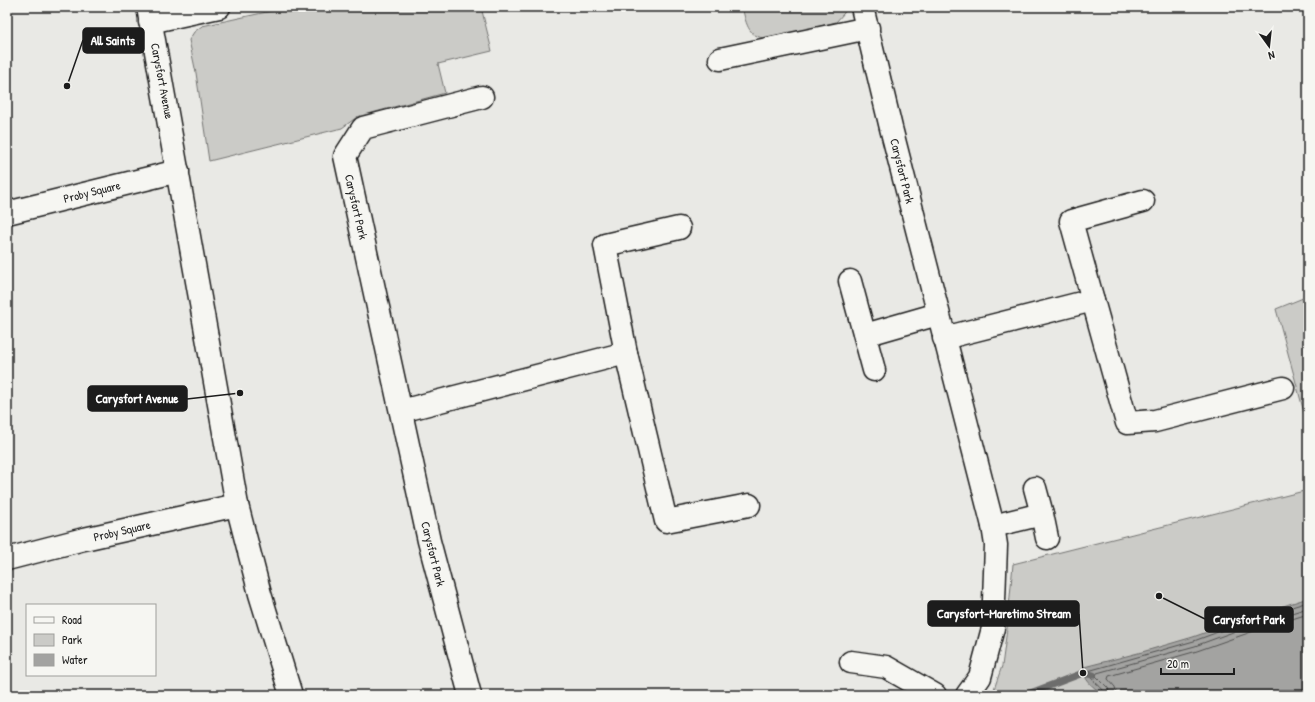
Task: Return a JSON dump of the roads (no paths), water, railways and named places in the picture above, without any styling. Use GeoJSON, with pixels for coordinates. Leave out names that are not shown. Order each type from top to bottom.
{"type":"FeatureCollection","features":[{"type":"Feature","properties":{"kind":"street"},"geometry":{"type":"LineString","coordinates":[[149,15],[219,7]]}},
{"type":"Feature","properties":{"kind":"street","name":"Carysfort Park"},"geometry":{"type":"LineString","coordinates":[[862,7],[893,136],[993,526],[996,545],[993,628],[980,677],[967,695]]}},
{"type":"Feature","properties":{"kind":"street","name":"Carysfort Avenue"},"geometry":{"type":"LineString","coordinates":[[149,15],[237,505],[260,594],[291,695]]}},
{"type":"Feature","properties":{"kind":"street"},"geometry":{"type":"LineString","coordinates":[[720,59],[868,28]]}},
{"type":"Feature","properties":{"kind":"street","name":"Carysfort Park"},"geometry":{"type":"LineString","coordinates":[[470,695],[429,540],[345,156],[363,128],[482,97]]}},
{"type":"Feature","properties":{"kind":"street","name":"Proby Square"},"geometry":{"type":"LineString","coordinates":[[7,213],[178,171]]}},
{"type":"Feature","properties":{"kind":"street"},"geometry":{"type":"LineString","coordinates":[[1143,201],[1071,221],[1127,423],[1155,421],[1283,388]]}},
{"type":"Feature","properties":{"kind":"street"},"geometry":{"type":"LineString","coordinates":[[679,228],[605,245],[626,353],[666,521],[749,505]]}},
{"type":"Feature","properties":{"kind":"street"},"geometry":{"type":"LineString","coordinates":[[850,281],[874,370]]}},
{"type":"Feature","properties":{"kind":"street"},"geometry":{"type":"LineString","coordinates":[[944,338],[1093,300]]}},
{"type":"Feature","properties":{"kind":"street"},"geometry":{"type":"LineString","coordinates":[[865,335],[938,314]]}},
{"type":"Feature","properties":{"kind":"street"},"geometry":{"type":"LineString","coordinates":[[401,411],[626,353]]}},
{"type":"Feature","properties":{"kind":"street"},"geometry":{"type":"LineString","coordinates":[[1035,488],[1047,538]]}},
{"type":"Feature","properties":{"kind":"street","name":"Proby Square"},"geometry":{"type":"LineString","coordinates":[[7,558],[237,505]]}},
{"type":"Feature","properties":{"kind":"street"},"geometry":{"type":"LineString","coordinates":[[993,526],[1042,514]]}},
{"type":"Feature","properties":{"kind":"street"},"geometry":{"type":"LineString","coordinates":[[851,662],[886,667],[935,695]]}},
{"type":"Feature","properties":{"kind":"water"},"geometry":{"type":"Polygon","coordinates":[[[1308,598],[1308,695],[1103,695],[1089,683],[1085,676],[1084,667],[1193,637],[1308,598]]]}},
{"type":"Feature","properties":{"kind":"waterway"},"geometry":{"type":"LineString","coordinates":[[1025,695],[1083,673],[1093,675]]}},
{"type":"Feature","properties":{"kind":"place","name":"All Saints"},"geometry":{"type":"Point","coordinates":[67,86]}},
{"type":"Feature","properties":{"kind":"place","name":"Carysfort Avenue"},"geometry":{"type":"Point","coordinates":[240,393]}},
{"type":"Feature","properties":{"kind":"place","name":"Carysfort Park"},"geometry":{"type":"Point","coordinates":[1159,596]}},
{"type":"Feature","properties":{"kind":"place","name":"Carysfort-Maretimo Stream"},"geometry":{"type":"Point","coordinates":[1083,673]}}]}
